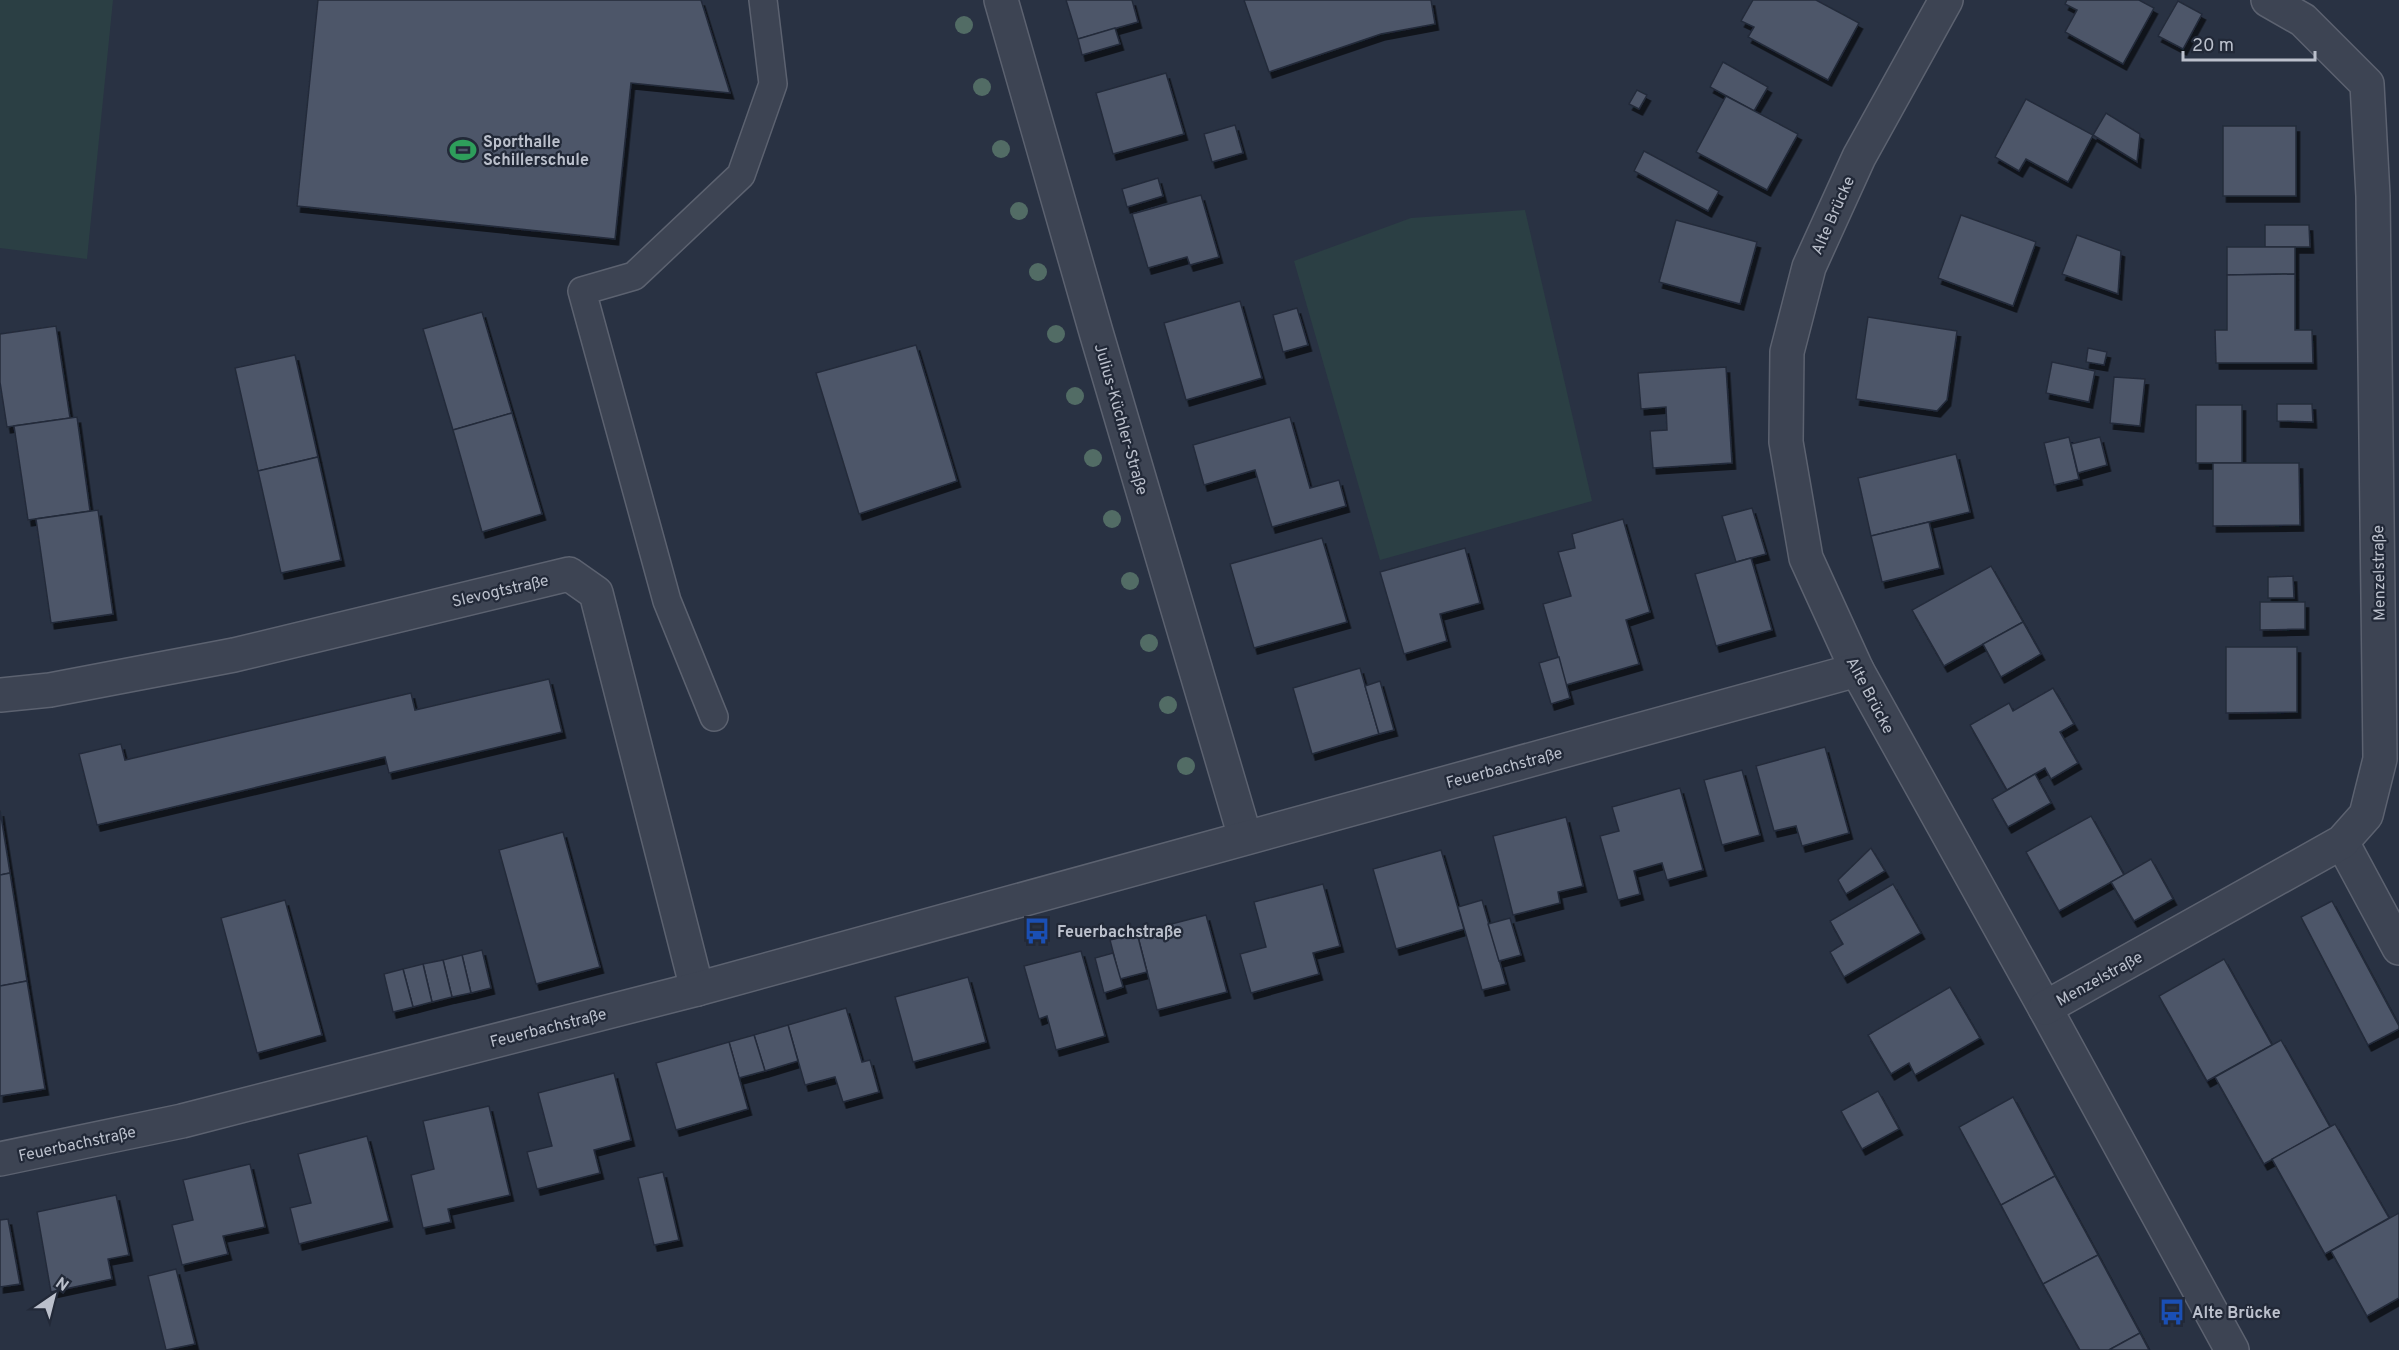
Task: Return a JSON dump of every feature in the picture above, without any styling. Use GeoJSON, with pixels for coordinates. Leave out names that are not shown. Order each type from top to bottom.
{"type":"FeatureCollection","features":[{"type":"Feature","properties":{"kind":"street","name":"Julius-Küchler-Straße"},"geometry":{"type":"LineString","coordinates":[[1001,0],[1245,837]]}},
{"type":"Feature","properties":{"kind":"street","name":"Alte Brücke"},"geometry":{"type":"LineString","coordinates":[[1946,0],[1859,156],[1809,267],[1787,352],[1786,442],[1806,558],[1857,670],[2232,1350]]}},
{"type":"Feature","properties":{"kind":"street","name":"Menzelstraße"},"geometry":{"type":"LineString","coordinates":[[2045,1008],[2342,842],[2366,815],[2380,759],[2373,207],[2367,84],[2303,20],[2268,0]]}},
{"type":"Feature","properties":{"kind":"street","name":"Slevogtstraße"},"geometry":{"type":"LineString","coordinates":[[0,695],[50,690],[234,655],[568,574],[596,593],[697,989]]}},
{"type":"Feature","properties":{"kind":"street","name":"Feuerbachstraße"},"geometry":{"type":"LineString","coordinates":[[0,1159],[182,1122],[697,989],[1857,670]]}},
{"type":"Feature","properties":{"kind":"street"},"geometry":{"type":"LineString","coordinates":[[2342,842],[2399,948]]}},
{"type":"Feature","properties":{"kind":"lane"},"geometry":{"type":"LineString","coordinates":[[714,717],[667,601],[582,291],[634,276],[741,175],[773,84],[763,0]]}},
{"type":"Feature","properties":{"kind":"green space"},"geometry":{"type":"Polygon","coordinates":[[[0,0],[113,0],[87,259],[0,248],[0,0]]]}},
{"type":"Feature","properties":{"kind":"green space"},"geometry":{"type":"Polygon","coordinates":[[[1525,210],[1592,501],[1380,560],[1294,261],[1411,218],[1525,210]]]}},
{"type":"Feature","properties":{"kind":"building","name":"Sporthalle Schillerschule"},"geometry":{"type":"Polygon","coordinates":[[[318,0],[701,0],[730,93],[631,83],[615,239],[297,206],[318,0]]]}},
{"type":"Feature","properties":{"kind":"building"},"geometry":{"type":"Polygon","coordinates":[[[1066,0],[1132,0],[1138,22],[1078,39],[1066,0]]]}},
{"type":"Feature","properties":{"kind":"building"},"geometry":{"type":"Polygon","coordinates":[[[1244,0],[1431,0],[1435,24],[1381,34],[1269,72],[1244,0]]]}},
{"type":"Feature","properties":{"kind":"building"},"geometry":{"type":"Polygon","coordinates":[[[1753,0],[1816,0],[1859,23],[1828,80],[1748,37],[1754,27],[1741,21],[1753,0]]]}},
{"type":"Feature","properties":{"kind":"building"},"geometry":{"type":"Polygon","coordinates":[[[2067,0],[2139,0],[2154,8],[2123,64],[2065,32],[2077,10],[2065,4],[2067,0]]]}},
{"type":"Feature","properties":{"kind":"building"},"geometry":{"type":"Polygon","coordinates":[[[2178,1],[2202,14],[2183,49],[2158,36],[2178,1]]]}},
{"type":"Feature","properties":{"kind":"building"},"geometry":{"type":"Polygon","coordinates":[[[1115,28],[1120,44],[1082,55],[1078,39],[1115,28]]]}},
{"type":"Feature","properties":{"kind":"building"},"geometry":{"type":"Polygon","coordinates":[[[1723,62],[1768,87],[1754,111],[1710,87],[1723,62]]]}},
{"type":"Feature","properties":{"kind":"building"},"geometry":{"type":"Polygon","coordinates":[[[1166,73],[1184,134],[1113,154],[1096,93],[1166,73]]]}},
{"type":"Feature","properties":{"kind":"building"},"geometry":{"type":"Polygon","coordinates":[[[1637,90],[1647,95],[1639,109],[1629,104],[1637,90]]]}},
{"type":"Feature","properties":{"kind":"building"},"geometry":{"type":"Polygon","coordinates":[[[1726,96],[1798,134],[1767,190],[1696,152],[1726,96]]]}},
{"type":"Feature","properties":{"kind":"building"},"geometry":{"type":"Polygon","coordinates":[[[2026,99],[2093,135],[2068,182],[2026,159],[2019,171],[1995,157],[2026,99]]]}},
{"type":"Feature","properties":{"kind":"building"},"geometry":{"type":"Polygon","coordinates":[[[2106,113],[2140,134],[2137,162],[2093,135],[2106,113]]]}},
{"type":"Feature","properties":{"kind":"building"},"geometry":{"type":"Polygon","coordinates":[[[1235,125],[1243,153],[1212,162],[1204,134],[1235,125]]]}},
{"type":"Feature","properties":{"kind":"building"},"geometry":{"type":"Polygon","coordinates":[[[2223,126],[2296,126],[2296,196],[2223,196],[2223,126]]]}},
{"type":"Feature","properties":{"kind":"building"},"geometry":{"type":"Polygon","coordinates":[[[1644,151],[1719,191],[1708,211],[1634,171],[1644,151]]]}},
{"type":"Feature","properties":{"kind":"building"},"geometry":{"type":"Polygon","coordinates":[[[1158,178],[1163,196],[1127,207],[1122,189],[1158,178]]]}},
{"type":"Feature","properties":{"kind":"building"},"geometry":{"type":"Polygon","coordinates":[[[1201,195],[1219,257],[1190,265],[1187,257],[1148,268],[1132,214],[1201,195]]]}},
{"type":"Feature","properties":{"kind":"building"},"geometry":{"type":"Polygon","coordinates":[[[1961,215],[2036,242],[2013,306],[1938,278],[1961,215]]]}},
{"type":"Feature","properties":{"kind":"building"},"geometry":{"type":"Polygon","coordinates":[[[1676,220],[1757,242],[1740,304],[1659,282],[1676,220]]]}},
{"type":"Feature","properties":{"kind":"building"},"geometry":{"type":"Polygon","coordinates":[[[2265,225],[2309,225],[2310,247],[2265,247],[2265,225]]]}},
{"type":"Feature","properties":{"kind":"building"},"geometry":{"type":"Polygon","coordinates":[[[2077,235],[2121,251],[2118,294],[2062,274],[2077,235]]]}},
{"type":"Feature","properties":{"kind":"building"},"geometry":{"type":"Polygon","coordinates":[[[2227,247],[2295,247],[2295,274],[2227,275],[2227,247]]]}},
{"type":"Feature","properties":{"kind":"building"},"geometry":{"type":"Polygon","coordinates":[[[2295,274],[2295,330],[2312,330],[2313,363],[2216,363],[2215,330],[2227,330],[2227,275],[2295,274]]]}},
{"type":"Feature","properties":{"kind":"building"},"geometry":{"type":"Polygon","coordinates":[[[1240,301],[1262,378],[1186,400],[1164,323],[1240,301]]]}},
{"type":"Feature","properties":{"kind":"building"},"geometry":{"type":"Polygon","coordinates":[[[1297,308],[1308,345],[1283,352],[1273,315],[1297,308]]]}},
{"type":"Feature","properties":{"kind":"building"},"geometry":{"type":"Polygon","coordinates":[[[482,312],[512,413],[453,430],[423,329],[482,312]]]}},
{"type":"Feature","properties":{"kind":"building"},"geometry":{"type":"Polygon","coordinates":[[[1868,317],[1957,331],[1947,400],[1937,411],[1856,399],[1868,317]]]}},
{"type":"Feature","properties":{"kind":"building"},"geometry":{"type":"Polygon","coordinates":[[[56,326],[70,418],[7,427],[0,382],[0,334],[56,326]]]}},
{"type":"Feature","properties":{"kind":"building"},"geometry":{"type":"Polygon","coordinates":[[[916,345],[957,481],[859,514],[816,373],[916,345]]]}},
{"type":"Feature","properties":{"kind":"building"},"geometry":{"type":"Polygon","coordinates":[[[2088,348],[2107,352],[2104,365],[2086,362],[2088,348]]]}},
{"type":"Feature","properties":{"kind":"building"},"geometry":{"type":"Polygon","coordinates":[[[295,355],[318,457],[258,471],[235,368],[295,355]]]}},
{"type":"Feature","properties":{"kind":"building"},"geometry":{"type":"Polygon","coordinates":[[[2052,362],[2095,371],[2089,402],[2046,393],[2052,362]]]}},
{"type":"Feature","properties":{"kind":"building"},"geometry":{"type":"Polygon","coordinates":[[[1726,367],[1732,463],[1653,468],[1650,431],[1667,430],[1666,407],[1641,409],[1638,373],[1726,367]]]}},
{"type":"Feature","properties":{"kind":"building"},"geometry":{"type":"Polygon","coordinates":[[[2114,377],[2145,379],[2140,426],[2110,423],[2114,377]]]}},
{"type":"Feature","properties":{"kind":"building"},"geometry":{"type":"Polygon","coordinates":[[[2277,404],[2312,404],[2313,422],[2277,421],[2277,404]]]}},
{"type":"Feature","properties":{"kind":"building"},"geometry":{"type":"Polygon","coordinates":[[[2196,405],[2242,405],[2242,463],[2196,463],[2196,405]]]}},
{"type":"Feature","properties":{"kind":"building"},"geometry":{"type":"Polygon","coordinates":[[[512,413],[542,514],[482,532],[453,430],[512,413]]]}},
{"type":"Feature","properties":{"kind":"building"},"geometry":{"type":"Polygon","coordinates":[[[77,417],[90,511],[28,520],[14,426],[77,417]]]}},
{"type":"Feature","properties":{"kind":"building"},"geometry":{"type":"Polygon","coordinates":[[[1290,417],[1310,488],[1339,480],[1346,506],[1272,527],[1255,470],[1204,485],[1193,445],[1290,417]]]}},
{"type":"Feature","properties":{"kind":"building"},"geometry":{"type":"Polygon","coordinates":[[[2069,437],[2079,479],[2054,485],[2044,443],[2069,437]]]}},
{"type":"Feature","properties":{"kind":"building"},"geometry":{"type":"Polygon","coordinates":[[[2100,437],[2107,465],[2078,473],[2071,444],[2100,437]]]}},
{"type":"Feature","properties":{"kind":"building"},"geometry":{"type":"Polygon","coordinates":[[[1956,454],[1970,512],[1871,536],[1858,478],[1956,454]]]}},
{"type":"Feature","properties":{"kind":"building"},"geometry":{"type":"Polygon","coordinates":[[[318,457],[341,560],[281,573],[258,471],[318,457]]]}},
{"type":"Feature","properties":{"kind":"building"},"geometry":{"type":"Polygon","coordinates":[[[2213,463],[2299,463],[2300,525],[2213,526],[2213,463]]]}},
{"type":"Feature","properties":{"kind":"building"},"geometry":{"type":"Polygon","coordinates":[[[1752,508],[1766,554],[1736,562],[1722,516],[1752,508]]]}},
{"type":"Feature","properties":{"kind":"building"},"geometry":{"type":"Polygon","coordinates":[[[98,510],[113,614],[51,623],[36,519],[98,510]]]}},
{"type":"Feature","properties":{"kind":"building"},"geometry":{"type":"Polygon","coordinates":[[[1623,519],[1650,612],[1626,620],[1639,664],[1566,685],[1543,604],[1571,596],[1558,552],[1575,548],[1572,534],[1623,519]]]}},
{"type":"Feature","properties":{"kind":"building"},"geometry":{"type":"Polygon","coordinates":[[[1929,522],[1940,568],[1882,582],[1871,536],[1929,522]]]}},
{"type":"Feature","properties":{"kind":"building"},"geometry":{"type":"Polygon","coordinates":[[[1322,538],[1347,622],[1254,648],[1230,564],[1322,538]]]}},
{"type":"Feature","properties":{"kind":"building"},"geometry":{"type":"Polygon","coordinates":[[[1465,548],[1480,603],[1440,614],[1447,641],[1404,654],[1380,572],[1465,548]]]}},
{"type":"Feature","properties":{"kind":"building"},"geometry":{"type":"Polygon","coordinates":[[[1751,558],[1772,630],[1716,646],[1695,574],[1751,558]]]}},
{"type":"Feature","properties":{"kind":"building"},"geometry":{"type":"Polygon","coordinates":[[[1991,566],[2023,622],[1944,666],[1912,610],[1991,566]]]}},
{"type":"Feature","properties":{"kind":"building"},"geometry":{"type":"Polygon","coordinates":[[[2293,576],[2294,598],[2268,598],[2268,577],[2293,576]]]}},
{"type":"Feature","properties":{"kind":"building"},"geometry":{"type":"Polygon","coordinates":[[[2260,602],[2305,602],[2305,629],[2260,630],[2260,602]]]}},
{"type":"Feature","properties":{"kind":"building"},"geometry":{"type":"Polygon","coordinates":[[[2023,622],[2041,654],[2001,677],[1983,644],[2023,622]]]}},
{"type":"Feature","properties":{"kind":"building"},"geometry":{"type":"Polygon","coordinates":[[[2226,647],[2297,647],[2297,712],[2226,713],[2226,647]]]}},
{"type":"Feature","properties":{"kind":"building"},"geometry":{"type":"Polygon","coordinates":[[[1559,657],[1570,698],[1551,704],[1539,663],[1559,657]]]}},
{"type":"Feature","properties":{"kind":"building"},"geometry":{"type":"Polygon","coordinates":[[[1360,668],[1379,734],[1312,754],[1293,688],[1360,668]]]}},
{"type":"Feature","properties":{"kind":"building"},"geometry":{"type":"Polygon","coordinates":[[[549,679],[562,732],[389,773],[385,757],[97,825],[79,754],[121,744],[125,760],[411,693],[415,710],[549,679]]]}},
{"type":"Feature","properties":{"kind":"building"},"geometry":{"type":"Polygon","coordinates":[[[1380,681],[1394,730],[1379,734],[1365,686],[1380,681]]]}},
{"type":"Feature","properties":{"kind":"building"},"geometry":{"type":"Polygon","coordinates":[[[2053,688],[2074,724],[2060,732],[2078,763],[2051,779],[2045,768],[2007,790],[1970,725],[2009,703],[2013,711],[2053,688]]]}},
{"type":"Feature","properties":{"kind":"building"},"geometry":{"type":"Polygon","coordinates":[[[1825,747],[1849,833],[1802,846],[1796,826],[1774,831],[1756,766],[1825,747]]]}},
{"type":"Feature","properties":{"kind":"building"},"geometry":{"type":"Polygon","coordinates":[[[1742,770],[1760,835],[1722,845],[1704,780],[1742,770]]]}},
{"type":"Feature","properties":{"kind":"building"},"geometry":{"type":"Polygon","coordinates":[[[2035,774],[2051,803],[2008,827],[1992,799],[2035,774]]]}},
{"type":"Feature","properties":{"kind":"building"},"geometry":{"type":"Polygon","coordinates":[[[1680,788],[1703,870],[1667,880],[1662,863],[1634,871],[1640,894],[1618,900],[1600,836],[1619,831],[1612,807],[1680,788]]]}},
{"type":"Feature","properties":{"kind":"building"},"geometry":{"type":"Polygon","coordinates":[[[0,810],[10,873],[0,875],[0,810]]]}},
{"type":"Feature","properties":{"kind":"building"},"geometry":{"type":"Polygon","coordinates":[[[2091,816],[2124,875],[2059,911],[2026,852],[2091,816]]]}},
{"type":"Feature","properties":{"kind":"building"},"geometry":{"type":"Polygon","coordinates":[[[1566,817],[1583,886],[1558,892],[1560,903],[1513,915],[1493,836],[1566,817]]]}},
{"type":"Feature","properties":{"kind":"building"},"geometry":{"type":"Polygon","coordinates":[[[563,832],[600,967],[536,984],[499,850],[563,832]]]}},
{"type":"Feature","properties":{"kind":"building"},"geometry":{"type":"Polygon","coordinates":[[[1871,848],[1885,871],[1846,894],[1838,880],[1871,848]]]}},
{"type":"Feature","properties":{"kind":"building"},"geometry":{"type":"Polygon","coordinates":[[[1441,850],[1464,929],[1396,949],[1373,869],[1441,850]]]}},
{"type":"Feature","properties":{"kind":"building"},"geometry":{"type":"Polygon","coordinates":[[[2151,859],[2173,899],[2134,921],[2111,882],[2151,859]]]}},
{"type":"Feature","properties":{"kind":"building"},"geometry":{"type":"Polygon","coordinates":[[[10,873],[27,981],[0,986],[0,875],[10,873]]]}},
{"type":"Feature","properties":{"kind":"building"},"geometry":{"type":"Polygon","coordinates":[[[1323,884],[1340,946],[1313,953],[1319,974],[1251,993],[1240,954],[1266,947],[1254,902],[1323,884]]]}},
{"type":"Feature","properties":{"kind":"building"},"geometry":{"type":"Polygon","coordinates":[[[1893,884],[1921,933],[1844,977],[1830,952],[1843,944],[1830,921],[1893,884]]]}},
{"type":"Feature","properties":{"kind":"building"},"geometry":{"type":"Polygon","coordinates":[[[285,900],[322,1035],[257,1053],[221,918],[285,900]]]}},
{"type":"Feature","properties":{"kind":"building"},"geometry":{"type":"Polygon","coordinates":[[[1482,900],[1506,984],[1482,990],[1458,907],[1482,900]]]}},
{"type":"Feature","properties":{"kind":"building"},"geometry":{"type":"Polygon","coordinates":[[[2332,901],[2399,1026],[2399,1029],[2368,1045],[2301,917],[2332,901]]]}},
{"type":"Feature","properties":{"kind":"building"},"geometry":{"type":"Polygon","coordinates":[[[1206,915],[1227,992],[1157,1010],[1137,933],[1206,915]]]}},
{"type":"Feature","properties":{"kind":"building"},"geometry":{"type":"Polygon","coordinates":[[[1510,918],[1521,955],[1499,961],[1488,924],[1510,918]]]}},
{"type":"Feature","properties":{"kind":"building"},"geometry":{"type":"Polygon","coordinates":[[[1137,933],[1147,972],[1120,979],[1110,940],[1137,933]]]}},
{"type":"Feature","properties":{"kind":"building"},"geometry":{"type":"Polygon","coordinates":[[[482,950],[491,988],[471,993],[462,955],[482,950]]]}},
{"type":"Feature","properties":{"kind":"building"},"geometry":{"type":"Polygon","coordinates":[[[1081,951],[1105,1036],[1056,1050],[1047,1016],[1039,1019],[1024,966],[1081,951]]]}},
{"type":"Feature","properties":{"kind":"building"},"geometry":{"type":"Polygon","coordinates":[[[1113,953],[1123,987],[1104,993],[1095,958],[1113,953]]]}},
{"type":"Feature","properties":{"kind":"building"},"geometry":{"type":"Polygon","coordinates":[[[462,955],[471,993],[452,997],[443,960],[462,955]]]}},
{"type":"Feature","properties":{"kind":"building"},"geometry":{"type":"Polygon","coordinates":[[[2224,959],[2272,1045],[2207,1081],[2159,996],[2224,959]]]}},
{"type":"Feature","properties":{"kind":"building"},"geometry":{"type":"Polygon","coordinates":[[[443,960],[452,997],[432,1002],[423,964],[443,960]]]}},
{"type":"Feature","properties":{"kind":"building"},"geometry":{"type":"Polygon","coordinates":[[[423,964],[432,1002],[413,1007],[403,969],[423,964]]]}},
{"type":"Feature","properties":{"kind":"building"},"geometry":{"type":"Polygon","coordinates":[[[403,969],[413,1007],[393,1012],[384,974],[403,969]]]}},
{"type":"Feature","properties":{"kind":"building"},"geometry":{"type":"Polygon","coordinates":[[[968,977],[986,1042],[913,1062],[895,997],[968,977]]]}},
{"type":"Feature","properties":{"kind":"building"},"geometry":{"type":"Polygon","coordinates":[[[27,981],[45,1089],[0,1096],[0,986],[27,981]]]}},
{"type":"Feature","properties":{"kind":"building"},"geometry":{"type":"Polygon","coordinates":[[[1950,987],[1980,1038],[1915,1075],[1909,1063],[1891,1074],[1868,1035],[1950,987]]]}},
{"type":"Feature","properties":{"kind":"building"},"geometry":{"type":"Polygon","coordinates":[[[846,1008],[862,1062],[870,1060],[879,1092],[843,1102],[835,1077],[805,1085],[788,1025],[846,1008]]]}},
{"type":"Feature","properties":{"kind":"building"},"geometry":{"type":"Polygon","coordinates":[[[788,1025],[798,1061],[765,1071],[754,1035],[788,1025]]]}},
{"type":"Feature","properties":{"kind":"building"},"geometry":{"type":"Polygon","coordinates":[[[754,1035],[765,1071],[739,1078],[729,1042],[754,1035]]]}},
{"type":"Feature","properties":{"kind":"building"},"geometry":{"type":"Polygon","coordinates":[[[2281,1040],[2330,1127],[2264,1164],[2215,1077],[2281,1040]]]}},
{"type":"Feature","properties":{"kind":"building"},"geometry":{"type":"Polygon","coordinates":[[[729,1042],[748,1109],[676,1130],[656,1063],[729,1042]]]}},
{"type":"Feature","properties":{"kind":"building"},"geometry":{"type":"Polygon","coordinates":[[[614,1073],[631,1140],[594,1150],[600,1173],[537,1189],[527,1152],[552,1146],[538,1093],[614,1073]]]}},
{"type":"Feature","properties":{"kind":"building"},"geometry":{"type":"Polygon","coordinates":[[[1878,1091],[1899,1129],[1862,1149],[1841,1111],[1878,1091]]]}},
{"type":"Feature","properties":{"kind":"building"},"geometry":{"type":"Polygon","coordinates":[[[2013,1097],[2055,1176],[2001,1205],[1959,1127],[2013,1097]]]}},
{"type":"Feature","properties":{"kind":"building"},"geometry":{"type":"Polygon","coordinates":[[[489,1106],[510,1195],[448,1209],[451,1222],[423,1228],[411,1175],[434,1169],[423,1121],[489,1106]]]}},
{"type":"Feature","properties":{"kind":"building"},"geometry":{"type":"Polygon","coordinates":[[[2335,1124],[2389,1218],[2325,1254],[2272,1159],[2335,1124]]]}},
{"type":"Feature","properties":{"kind":"building"},"geometry":{"type":"Polygon","coordinates":[[[367,1136],[389,1221],[299,1244],[290,1208],[311,1203],[298,1154],[367,1136]]]}},
{"type":"Feature","properties":{"kind":"building"},"geometry":{"type":"Polygon","coordinates":[[[250,1164],[265,1227],[223,1236],[228,1254],[182,1265],[172,1225],[193,1220],[183,1180],[250,1164]]]}},
{"type":"Feature","properties":{"kind":"building"},"geometry":{"type":"Polygon","coordinates":[[[663,1172],[679,1240],[654,1245],[638,1178],[663,1172]]]}},
{"type":"Feature","properties":{"kind":"building"},"geometry":{"type":"Polygon","coordinates":[[[2055,1176],[2098,1255],[2043,1284],[2001,1205],[2055,1176]]]}},
{"type":"Feature","properties":{"kind":"building"},"geometry":{"type":"Polygon","coordinates":[[[116,1195],[129,1255],[108,1259],[112,1279],[51,1292],[37,1212],[116,1195]]]}},
{"type":"Feature","properties":{"kind":"building"},"geometry":{"type":"Polygon","coordinates":[[[2399,1213],[2399,1298],[2367,1316],[2331,1251],[2399,1213]]]}},
{"type":"Feature","properties":{"kind":"building"},"geometry":{"type":"Polygon","coordinates":[[[8,1219],[20,1284],[0,1287],[0,1220],[8,1219]]]}},
{"type":"Feature","properties":{"kind":"building"},"geometry":{"type":"Polygon","coordinates":[[[2098,1255],[2140,1333],[2109,1350],[2080,1350],[2043,1284],[2098,1255]]]}},
{"type":"Feature","properties":{"kind":"building"},"geometry":{"type":"Polygon","coordinates":[[[176,1269],[195,1344],[166,1350],[148,1276],[176,1269]]]}},
{"type":"Feature","properties":{"kind":"building"},"geometry":{"type":"Polygon","coordinates":[[[2140,1333],[2149,1350],[2109,1350],[2140,1333]]]}},
{"type":"Feature","properties":{"kind":"place","name":"Sporthalle Schillerschule"},"geometry":{"type":"Point","coordinates":[463,150]}},
{"type":"Feature","properties":{"kind":"place","name":"Feuerbachstraße"},"geometry":{"type":"Point","coordinates":[1037,931]}},
{"type":"Feature","properties":{"kind":"place","name":"Alte Brücke"},"geometry":{"type":"Point","coordinates":[2172,1312]}}]}
